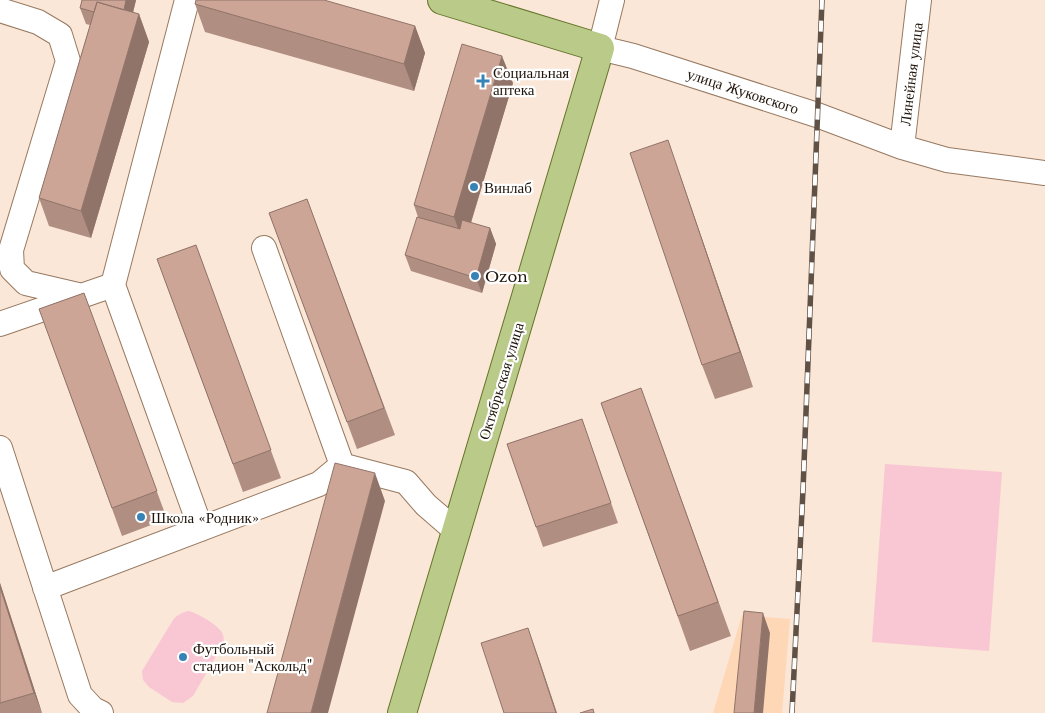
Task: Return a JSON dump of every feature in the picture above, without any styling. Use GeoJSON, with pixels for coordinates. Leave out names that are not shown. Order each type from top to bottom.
{"type":"FeatureCollection","features":[{"type":"Feature","properties":{"kind":"main road","name":"улица Жуковского"},"geometry":{"type":"LineString","coordinates":[[442,0],[600,48]]}},
{"type":"Feature","properties":{"kind":"main road","name":"Октябрьская улица"},"geometry":{"type":"LineString","coordinates":[[402,713],[600,48]]}},
{"type":"Feature","properties":{"kind":"street"},"geometry":{"type":"LineString","coordinates":[[187,0],[113,285],[200,529]]}},
{"type":"Feature","properties":{"kind":"street"},"geometry":{"type":"LineString","coordinates":[[600,48],[612,0]]}},
{"type":"Feature","properties":{"kind":"street","name":"Линейная улица"},"geometry":{"type":"LineString","coordinates":[[902,147],[919,0]]}},
{"type":"Feature","properties":{"kind":"street"},"geometry":{"type":"LineString","coordinates":[[0,10],[38,22],[60,36],[68,61],[11,250],[12,269],[26,283],[82,296]]}},
{"type":"Feature","properties":{"kind":"street","name":"улица Жуковского"},"geometry":{"type":"LineString","coordinates":[[600,48],[633,56],[817,115],[902,147],[947,160],[1045,173]]}},
{"type":"Feature","properties":{"kind":"street"},"geometry":{"type":"LineString","coordinates":[[264,248],[342,465]]}},
{"type":"Feature","properties":{"kind":"street"},"geometry":{"type":"LineString","coordinates":[[0,324],[113,285]]}},
{"type":"Feature","properties":{"kind":"street"},"geometry":{"type":"LineString","coordinates":[[0,448],[80,695],[93,709],[101,713]]}},
{"type":"Feature","properties":{"kind":"street"},"geometry":{"type":"LineString","coordinates":[[342,465],[406,482],[426,505],[456,531]]}},
{"type":"Feature","properties":{"kind":"street"},"geometry":{"type":"LineString","coordinates":[[46,588],[319,484],[342,465]]}},
{"type":"Feature","properties":{"kind":"shaded area"},"geometry":{"type":"Polygon","coordinates":[[[885,464],[1002,472],[989,651],[872,642],[885,464]]]}},
{"type":"Feature","properties":{"kind":"shaded area","name":"Футбольный стадион \"Аскольд\""},"geometry":{"type":"Polygon","coordinates":[[[188,611],[201,616],[218,628],[223,634],[223,644],[193,696],[183,703],[172,702],[149,687],[143,680],[142,671],[173,620],[179,614],[188,611]]]}},
{"type":"Feature","properties":{"kind":"shaded area"},"geometry":{"type":"Polygon","coordinates":[[[742,615],[790,619],[782,713],[713,713],[742,615]]]}},
{"type":"Feature","properties":{"kind":"building"},"geometry":{"type":"Polygon","coordinates":[[[82,0],[126,0],[124,10],[97,2],[94,12],[80,8],[82,0]]]}},
{"type":"Feature","properties":{"kind":"building"},"geometry":{"type":"Polygon","coordinates":[[[196,0],[324,0],[415,26],[404,64],[195,4],[196,0]]]}},
{"type":"Feature","properties":{"kind":"building"},"geometry":{"type":"Polygon","coordinates":[[[97,2],[139,14],[81,211],[39,198],[97,2]]]}},
{"type":"Feature","properties":{"kind":"building"},"geometry":{"type":"Polygon","coordinates":[[[462,44],[502,56],[454,217],[414,205],[462,44]]]}},
{"type":"Feature","properties":{"kind":"building"},"geometry":{"type":"Polygon","coordinates":[[[668,140],[740,352],[702,365],[630,153],[668,140]]]}},
{"type":"Feature","properties":{"kind":"building"},"geometry":{"type":"Polygon","coordinates":[[[307,199],[384,408],[347,422],[269,213],[307,199]]]}},
{"type":"Feature","properties":{"kind":"building"},"geometry":{"type":"Polygon","coordinates":[[[417,217],[460,229],[462,220],[490,228],[476,278],[405,255],[417,217]]]}},
{"type":"Feature","properties":{"kind":"building"},"geometry":{"type":"Polygon","coordinates":[[[196,245],[271,450],[233,464],[157,259],[196,245]]]}},
{"type":"Feature","properties":{"kind":"building"},"geometry":{"type":"Polygon","coordinates":[[[84,293],[157,491],[112,508],[39,309],[84,293]]]}},
{"type":"Feature","properties":{"kind":"building"},"geometry":{"type":"Polygon","coordinates":[[[641,388],[718,602],[678,616],[601,403],[641,388]]]}},
{"type":"Feature","properties":{"kind":"building"},"geometry":{"type":"Polygon","coordinates":[[[582,419],[611,503],[536,527],[507,444],[582,419]]]}},
{"type":"Feature","properties":{"kind":"building"},"geometry":{"type":"Polygon","coordinates":[[[335,463],[375,473],[311,713],[267,713],[335,463]]]}},
{"type":"Feature","properties":{"kind":"building"},"geometry":{"type":"Polygon","coordinates":[[[0,587],[34,693],[0,703],[0,587]]]}},
{"type":"Feature","properties":{"kind":"building"},"geometry":{"type":"Polygon","coordinates":[[[744,611],[763,613],[754,713],[734,713],[744,611]]]}},
{"type":"Feature","properties":{"kind":"building"},"geometry":{"type":"Polygon","coordinates":[[[528,628],[556,713],[504,713],[481,643],[528,628]]]}},
{"type":"Feature","properties":{"kind":"building"},"geometry":{"type":"Polygon","coordinates":[[[593,709],[594,713],[580,713],[593,709]]]}},
{"type":"Feature","properties":{"kind":"railway"},"geometry":{"type":"LineString","coordinates":[[792,713],[803,490],[822,0]]}},
{"type":"Feature","properties":{"kind":"place","name":"Социальная аптека"},"geometry":{"type":"Point","coordinates":[483,81]}},
{"type":"Feature","properties":{"kind":"place","name":"Винлаб"},"geometry":{"type":"Point","coordinates":[474,187]}},
{"type":"Feature","properties":{"kind":"place","name":"Ozon"},"geometry":{"type":"Point","coordinates":[475,276]}},
{"type":"Feature","properties":{"kind":"place","name":"Школа «Родник»"},"geometry":{"type":"Point","coordinates":[141,517]}},
{"type":"Feature","properties":{"kind":"place","name":"Футбольный стадион \"Аскольд\""},"geometry":{"type":"Point","coordinates":[183,657]}}]}
